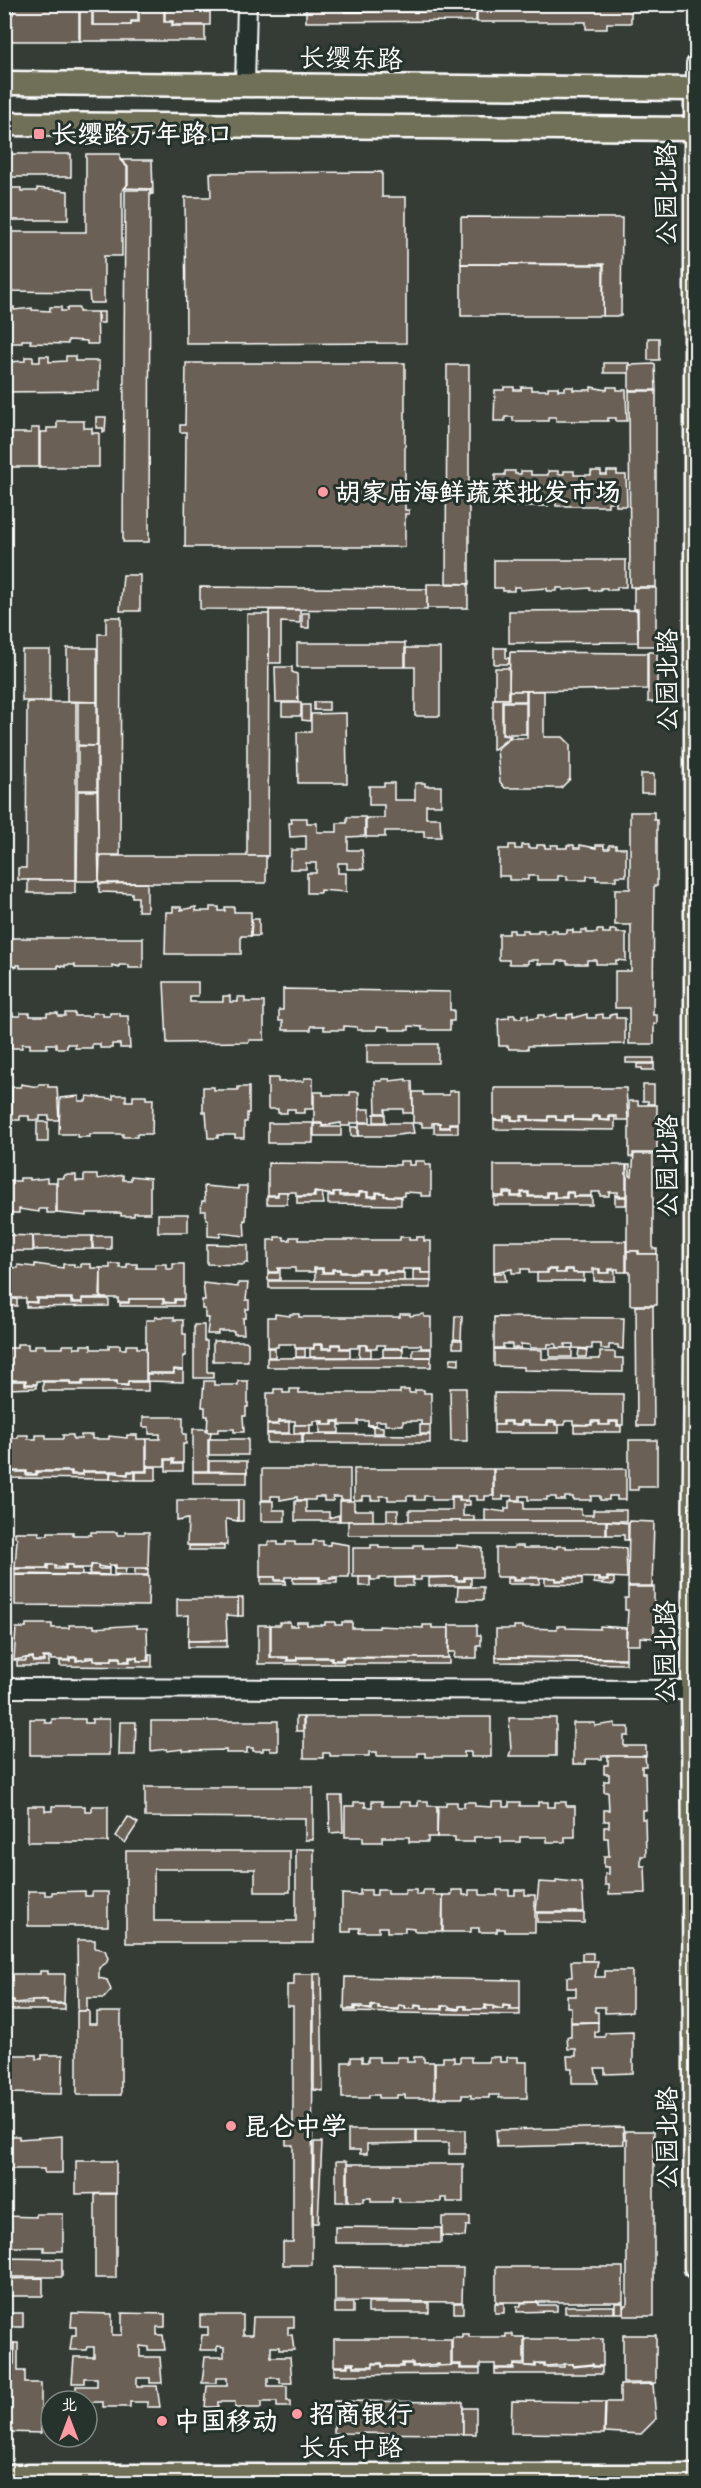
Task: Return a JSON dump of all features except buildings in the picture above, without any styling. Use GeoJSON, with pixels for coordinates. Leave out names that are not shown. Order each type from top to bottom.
{"type":"FeatureCollection","features":[{"type":"Feature","properties":{"kind":"main road","name":"长缨东路"},"geometry":{"type":"LineString","coordinates":[[4,84],[696,90]]}},
{"type":"Feature","properties":{"kind":"main road","name":"公园北路"},"geometry":{"type":"LineString","coordinates":[[696,90],[696,2268]]}},
{"type":"Feature","properties":{"kind":"main road"},"geometry":{"type":"LineString","coordinates":[[4,124],[696,129]]}},
{"type":"Feature","properties":{"kind":"main road"},"geometry":{"type":"LineString","coordinates":[[696,2470],[696,2484]]}},
{"type":"Feature","properties":{"kind":"main road","name":"长乐中路"},"geometry":{"type":"LineString","coordinates":[[4,2476],[696,2476]]}},
{"type":"Feature","properties":{"kind":"street"},"geometry":{"type":"LineString","coordinates":[[245,85],[246,4]]}},
{"type":"Feature","properties":{"kind":"street","name":"公园北路"},"geometry":{"type":"LineString","coordinates":[[696,64],[696,90]]}},
{"type":"Feature","properties":{"kind":"street"},"geometry":{"type":"LineString","coordinates":[[4,1688],[695,1690]]}},
{"type":"Feature","properties":{"kind":"place","name":"长缨路万年路口"},"geometry":{"type":"Point","coordinates":[39,134]}},
{"type":"Feature","properties":{"kind":"place","name":"胡家庙海鲜蔬菜批发市场"},"geometry":{"type":"Point","coordinates":[323,492]}},
{"type":"Feature","properties":{"kind":"place","name":"昆仑中学"},"geometry":{"type":"Point","coordinates":[231,2126]}},
{"type":"Feature","properties":{"kind":"place","name":"招商银行"},"geometry":{"type":"Point","coordinates":[297,2414]}},
{"type":"Feature","properties":{"kind":"place","name":"中国移动"},"geometry":{"type":"Point","coordinates":[162,2421]}}]}
